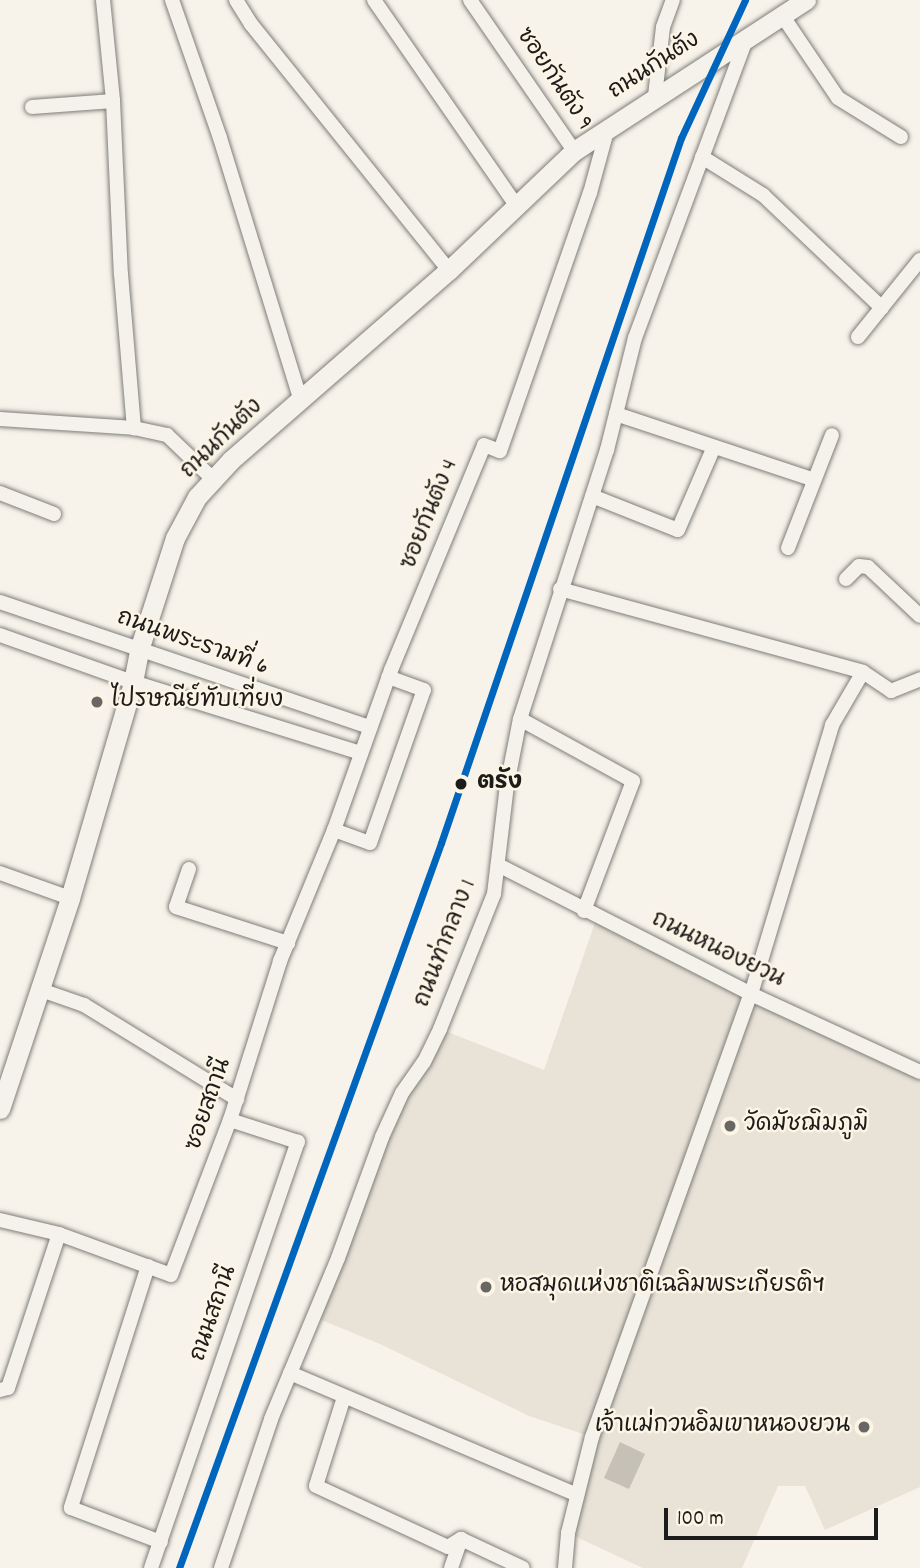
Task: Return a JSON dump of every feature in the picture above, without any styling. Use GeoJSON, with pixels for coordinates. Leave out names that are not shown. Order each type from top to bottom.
{"type":"FeatureCollection","features":[{"type":"Feature","properties":{"kind":"main road","name":"ถนนกันตัง"},"geometry":{"type":"LineString","coordinates":[[0,1109],[70,898],[133,682],[139,650],[174,538],[197,497],[212,478],[449,270],[573,151],[747,37],[782,8],[806,0]]}},
{"type":"Feature","properties":{"kind":"street"},"geometry":{"type":"LineString","coordinates":[[103,0],[113,101],[121,275],[134,428]]}},
{"type":"Feature","properties":{"kind":"street"},"geometry":{"type":"LineString","coordinates":[[172,0],[220,138],[301,401]]}},
{"type":"Feature","properties":{"kind":"street"},"geometry":{"type":"LineString","coordinates":[[236,0],[251,24],[449,270]]}},
{"type":"Feature","properties":{"kind":"street"},"geometry":{"type":"LineString","coordinates":[[374,0],[516,205]]}},
{"type":"Feature","properties":{"kind":"street","name":"ซอยกันตัง 9"},"geometry":{"type":"LineString","coordinates":[[470,0],[573,151]]}},
{"type":"Feature","properties":{"kind":"street"},"geometry":{"type":"LineString","coordinates":[[655,96],[663,27],[673,0]]}},
{"type":"Feature","properties":{"kind":"street"},"geometry":{"type":"LineString","coordinates":[[782,8],[838,98],[901,137]]}},
{"type":"Feature","properties":{"kind":"street","name":"ถนนท่ากลาง 1"},"geometry":{"type":"LineString","coordinates":[[221,1568],[290,1373],[338,1258],[382,1137],[402,1093],[424,1062],[445,1017],[494,894],[507,785],[520,719],[592,496],[635,338],[747,37]]}},
{"type":"Feature","properties":{"kind":"street"},"geometry":{"type":"LineString","coordinates":[[32,107],[113,101]]}},
{"type":"Feature","properties":{"kind":"street","name":"ซอยกันตัง 4"},"geometry":{"type":"LineString","coordinates":[[352,781],[388,677],[484,445],[500,451],[590,193],[608,127]]}},
{"type":"Feature","properties":{"kind":"street"},"geometry":{"type":"LineString","coordinates":[[702,158],[763,195],[882,308]]}},
{"type":"Feature","properties":{"kind":"street"},"geometry":{"type":"LineString","coordinates":[[858,337],[920,260]]}},
{"type":"Feature","properties":{"kind":"street"},"geometry":{"type":"LineString","coordinates":[[616,414],[814,480]]}},
{"type":"Feature","properties":{"kind":"street"},"geometry":{"type":"LineString","coordinates":[[0,419],[134,428],[167,435],[212,478]]}},
{"type":"Feature","properties":{"kind":"street"},"geometry":{"type":"LineString","coordinates":[[788,548],[831,435]]}},
{"type":"Feature","properties":{"kind":"street"},"geometry":{"type":"LineString","coordinates":[[592,496],[678,530],[714,447]]}},
{"type":"Feature","properties":{"kind":"street"},"geometry":{"type":"LineString","coordinates":[[0,493],[54,514]]}},
{"type":"Feature","properties":{"kind":"street"},"geometry":{"type":"LineString","coordinates":[[846,579],[859,565],[868,567],[920,616]]}},
{"type":"Feature","properties":{"kind":"street"},"geometry":{"type":"LineString","coordinates":[[560,589],[863,673],[891,691],[920,679]]}},
{"type":"Feature","properties":{"kind":"street","name":"ถนนพระรามที่ 6"},"geometry":{"type":"LineString","coordinates":[[0,602],[370,727]]}},
{"type":"Feature","properties":{"kind":"street"},"geometry":{"type":"LineString","coordinates":[[0,635],[133,682],[361,753]]}},
{"type":"Feature","properties":{"kind":"street"},"geometry":{"type":"LineString","coordinates":[[565,1568],[568,1533],[592,1437],[751,994],[832,725],[863,673]]}},
{"type":"Feature","properties":{"kind":"street"},"geometry":{"type":"LineString","coordinates":[[334,830],[370,843],[425,690],[388,677]]}},
{"type":"Feature","properties":{"kind":"street"},"geometry":{"type":"LineString","coordinates":[[520,719],[633,781],[584,911]]}},
{"type":"Feature","properties":{"kind":"street","name":"ซอยสถานี"},"geometry":{"type":"LineString","coordinates":[[0,1220],[59,1234],[171,1275],[230,1120],[288,943],[352,781]]}},
{"type":"Feature","properties":{"kind":"street","name":"ถนนหนองยวน"},"geometry":{"type":"LineString","coordinates":[[498,865],[751,994],[920,1072]]}},
{"type":"Feature","properties":{"kind":"street"},"geometry":{"type":"LineString","coordinates":[[189,869],[176,907],[288,943]]}},
{"type":"Feature","properties":{"kind":"street"},"geometry":{"type":"LineString","coordinates":[[0,873],[70,898]]}},
{"type":"Feature","properties":{"kind":"street"},"geometry":{"type":"LineString","coordinates":[[41,990],[84,1005],[237,1099]]}},
{"type":"Feature","properties":{"kind":"street","name":"ถนนสถานี"},"geometry":{"type":"LineString","coordinates":[[151,1568],[298,1142],[230,1120]]}},
{"type":"Feature","properties":{"kind":"street"},"geometry":{"type":"LineString","coordinates":[[0,1390],[8,1388],[59,1234]]}},
{"type":"Feature","properties":{"kind":"street"},"geometry":{"type":"LineString","coordinates":[[148,1266],[71,1508],[161,1542]]}},
{"type":"Feature","properties":{"kind":"street"},"geometry":{"type":"LineString","coordinates":[[290,1373],[577,1495]]}},
{"type":"Feature","properties":{"kind":"street"},"geometry":{"type":"LineString","coordinates":[[344,1397],[316,1486],[448,1547],[461,1539]]}},
{"type":"Feature","properties":{"kind":"street"},"geometry":{"type":"LineString","coordinates":[[450,1568],[461,1539]]}},
{"type":"Feature","properties":{"kind":"street"},"geometry":{"type":"LineString","coordinates":[[461,1539],[523,1568]]}},
{"type":"Feature","properties":{"kind":"shaded area"},"geometry":{"type":"Polygon","coordinates":[[[597,917],[920,1072],[920,1487],[825,1530],[805,1486],[778,1486],[742,1568],[643,1568],[568,1533],[592,1437],[529,1416],[380,1344],[314,1317],[380,1141],[440,1029],[544,1070],[597,917]]]}},
{"type":"Feature","properties":{"kind":"shaded area"},"geometry":{"type":"Polygon","coordinates":[[[620,1442],[645,1454],[629,1489],[604,1478],[620,1442]]]}},
{"type":"Feature","properties":{"kind":"transit line"},"geometry":{"type":"LineString","coordinates":[[179,1568],[441,843],[681,138],[745,0]]}},
{"type":"Feature","properties":{"kind":"place","name":"ไปรษณีย์ทับเที่ยง"},"geometry":{"type":"Point","coordinates":[97,702]}},
{"type":"Feature","properties":{"kind":"place","name":"ตรัง"},"geometry":{"type":"Point","coordinates":[461,784]}},
{"type":"Feature","properties":{"kind":"place","name":"วัดมัชฌิมภูมิ"},"geometry":{"type":"Point","coordinates":[730,1126]}},
{"type":"Feature","properties":{"kind":"place","name":"หอสมุดแห่งชาติเฉลิมพระเกียรติฯ"},"geometry":{"type":"Point","coordinates":[486,1287]}},
{"type":"Feature","properties":{"kind":"place","name":"เจ้าเเม่กวนอิมเขาหนองยวน"},"geometry":{"type":"Point","coordinates":[864,1427]}}]}
